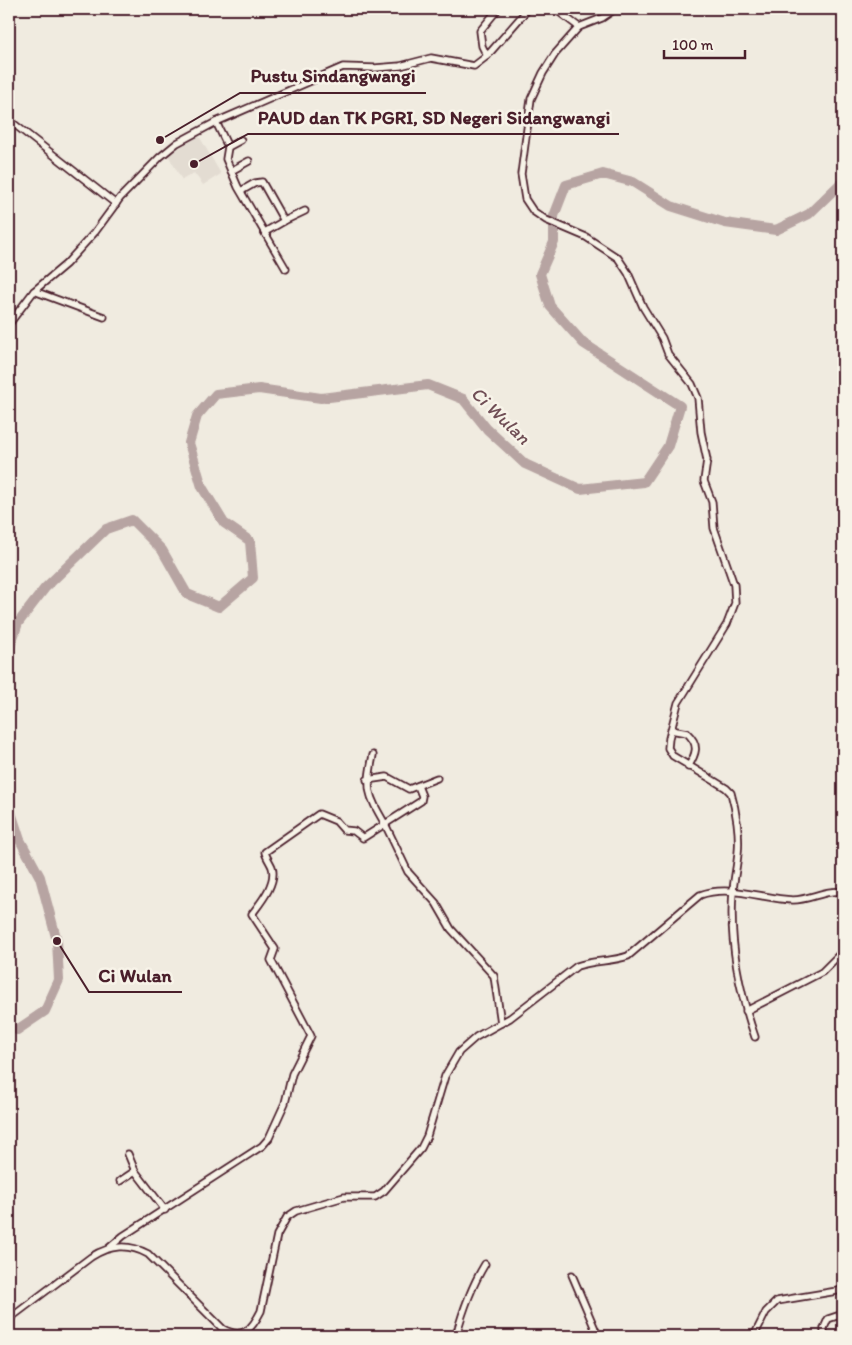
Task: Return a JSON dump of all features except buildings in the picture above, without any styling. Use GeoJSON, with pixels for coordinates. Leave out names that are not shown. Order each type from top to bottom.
{"type":"FeatureCollection","features":[{"type":"Feature","properties":{"kind":"street"},"geometry":{"type":"LineString","coordinates":[[487,56],[482,46],[480,31],[498,9]]}},
{"type":"Feature","properties":{"kind":"street"},"geometry":{"type":"LineString","coordinates":[[9,324],[34,290],[72,257],[116,204],[160,157],[177,143],[216,122],[343,67],[374,68],[400,66],[431,58],[474,66],[487,56],[528,9]]}},
{"type":"Feature","properties":{"kind":"street"},"geometry":{"type":"LineString","coordinates":[[555,9],[579,27]]}},
{"type":"Feature","properties":{"kind":"street"},"geometry":{"type":"LineString","coordinates":[[615,9],[602,18],[579,27],[555,54],[542,73],[531,99],[521,174],[525,199],[533,211],[546,220],[586,237],[618,258],[628,273],[643,307],[662,338],[668,354],[692,384],[698,398],[701,432],[707,460],[704,481],[712,502],[714,528],[734,585],[735,603],[727,624],[678,703],[668,748],[673,756],[688,767],[726,788],[731,793],[738,851],[733,891],[733,924],[738,971],[746,1011],[755,1037]]}},
{"type":"Feature","properties":{"kind":"street"},"geometry":{"type":"LineString","coordinates":[[9,120],[116,204]]}},
{"type":"Feature","properties":{"kind":"street"},"geometry":{"type":"LineString","coordinates":[[216,122],[228,147],[226,159],[231,171],[286,269]]}},
{"type":"Feature","properties":{"kind":"street"},"geometry":{"type":"LineString","coordinates":[[228,147],[241,140]]}},
{"type":"Feature","properties":{"kind":"street"},"geometry":{"type":"LineString","coordinates":[[231,171],[249,161]]}},
{"type":"Feature","properties":{"kind":"street"},"geometry":{"type":"LineString","coordinates":[[241,191],[255,183],[262,182],[284,221]]}},
{"type":"Feature","properties":{"kind":"street"},"geometry":{"type":"LineString","coordinates":[[265,232],[305,211]]}},
{"type":"Feature","properties":{"kind":"street"},"geometry":{"type":"LineString","coordinates":[[34,290],[104,317]]}},
{"type":"Feature","properties":{"kind":"street"},"geometry":{"type":"LineString","coordinates":[[671,730],[687,733],[697,749],[688,767]]}},
{"type":"Feature","properties":{"kind":"street"},"geometry":{"type":"LineString","coordinates":[[372,755],[368,780],[370,798],[408,872],[436,903],[451,929],[494,976],[501,1023]]}},
{"type":"Feature","properties":{"kind":"street"},"geometry":{"type":"LineString","coordinates":[[368,780],[387,777],[405,788],[418,786],[437,778]]}},
{"type":"Feature","properties":{"kind":"street"},"geometry":{"type":"LineString","coordinates":[[108,1249],[123,1236],[266,1143],[285,1103],[293,1070],[311,1039],[309,1030],[270,960],[275,951],[274,947],[252,916],[266,894],[272,877],[272,867],[265,852],[321,814],[336,821],[344,830],[354,831],[363,838],[421,801],[422,796],[418,786]]}},
{"type":"Feature","properties":{"kind":"street"},"geometry":{"type":"LineString","coordinates":[[9,1319],[91,1257],[108,1249],[124,1245],[143,1251],[160,1265],[223,1329],[236,1334],[249,1333],[261,1312],[277,1235],[287,1217],[296,1211],[344,1197],[375,1197],[384,1191],[424,1142],[446,1076],[459,1052],[476,1037],[501,1023],[542,995],[577,966],[588,962],[614,961],[628,956],[700,895],[712,891],[733,891],[793,900],[805,899],[823,892],[843,892]]}},
{"type":"Feature","properties":{"kind":"street"},"geometry":{"type":"LineString","coordinates":[[746,1011],[822,972],[843,951]]}},
{"type":"Feature","properties":{"kind":"street"},"geometry":{"type":"LineString","coordinates":[[128,1154],[135,1171],[165,1210]]}},
{"type":"Feature","properties":{"kind":"street"},"geometry":{"type":"LineString","coordinates":[[120,1181],[135,1171]]}},
{"type":"Feature","properties":{"kind":"street"},"geometry":{"type":"LineString","coordinates":[[456,1336],[464,1305],[473,1283],[485,1264]]}},
{"type":"Feature","properties":{"kind":"street"},"geometry":{"type":"LineString","coordinates":[[572,1275],[598,1336]]}},
{"type":"Feature","properties":{"kind":"street"},"geometry":{"type":"LineString","coordinates":[[754,1336],[766,1312],[777,1301],[843,1290]]}},
{"type":"Feature","properties":{"kind":"street"},"geometry":{"type":"LineString","coordinates":[[824,1336],[828,1319],[843,1314]]}},
{"type":"Feature","properties":{"kind":"shaded area"},"geometry":{"type":"Polygon","coordinates":[[[199,136],[221,174],[203,185],[194,173],[182,180],[168,155],[199,136]]]}},
{"type":"Feature","properties":{"kind":"waterway","name":"Ci Wulan"},"geometry":{"type":"LineString","coordinates":[[9,650],[18,623],[45,588],[106,529],[132,520],[162,550],[187,594],[219,607],[253,578],[250,541],[224,523],[202,487],[189,443],[197,416],[216,394],[259,389],[321,398],[428,385],[463,399],[487,429],[525,464],[580,489],[644,482],[668,446],[680,406],[583,343],[550,306],[540,274],[554,242],[554,216],[566,185],[603,174],[633,182],[671,206],[725,223],[776,230],[809,214],[843,181]]}},
{"type":"Feature","properties":{"kind":"waterway","name":"Ci Wulan"},"geometry":{"type":"LineString","coordinates":[[9,806],[20,840],[40,877],[57,941],[59,980],[45,1011],[17,1030],[9,1027]]}},
{"type":"Feature","properties":{"kind":"place","name":"Pustu Sindangwangi"},"geometry":{"type":"Point","coordinates":[160,140]}},
{"type":"Feature","properties":{"kind":"place","name":"PAUD dan TK PGRI, SD Negeri Sidangwangi"},"geometry":{"type":"Point","coordinates":[194,164]}},
{"type":"Feature","properties":{"kind":"place","name":"Ci Wulan"},"geometry":{"type":"Point","coordinates":[57,941]}}]}
